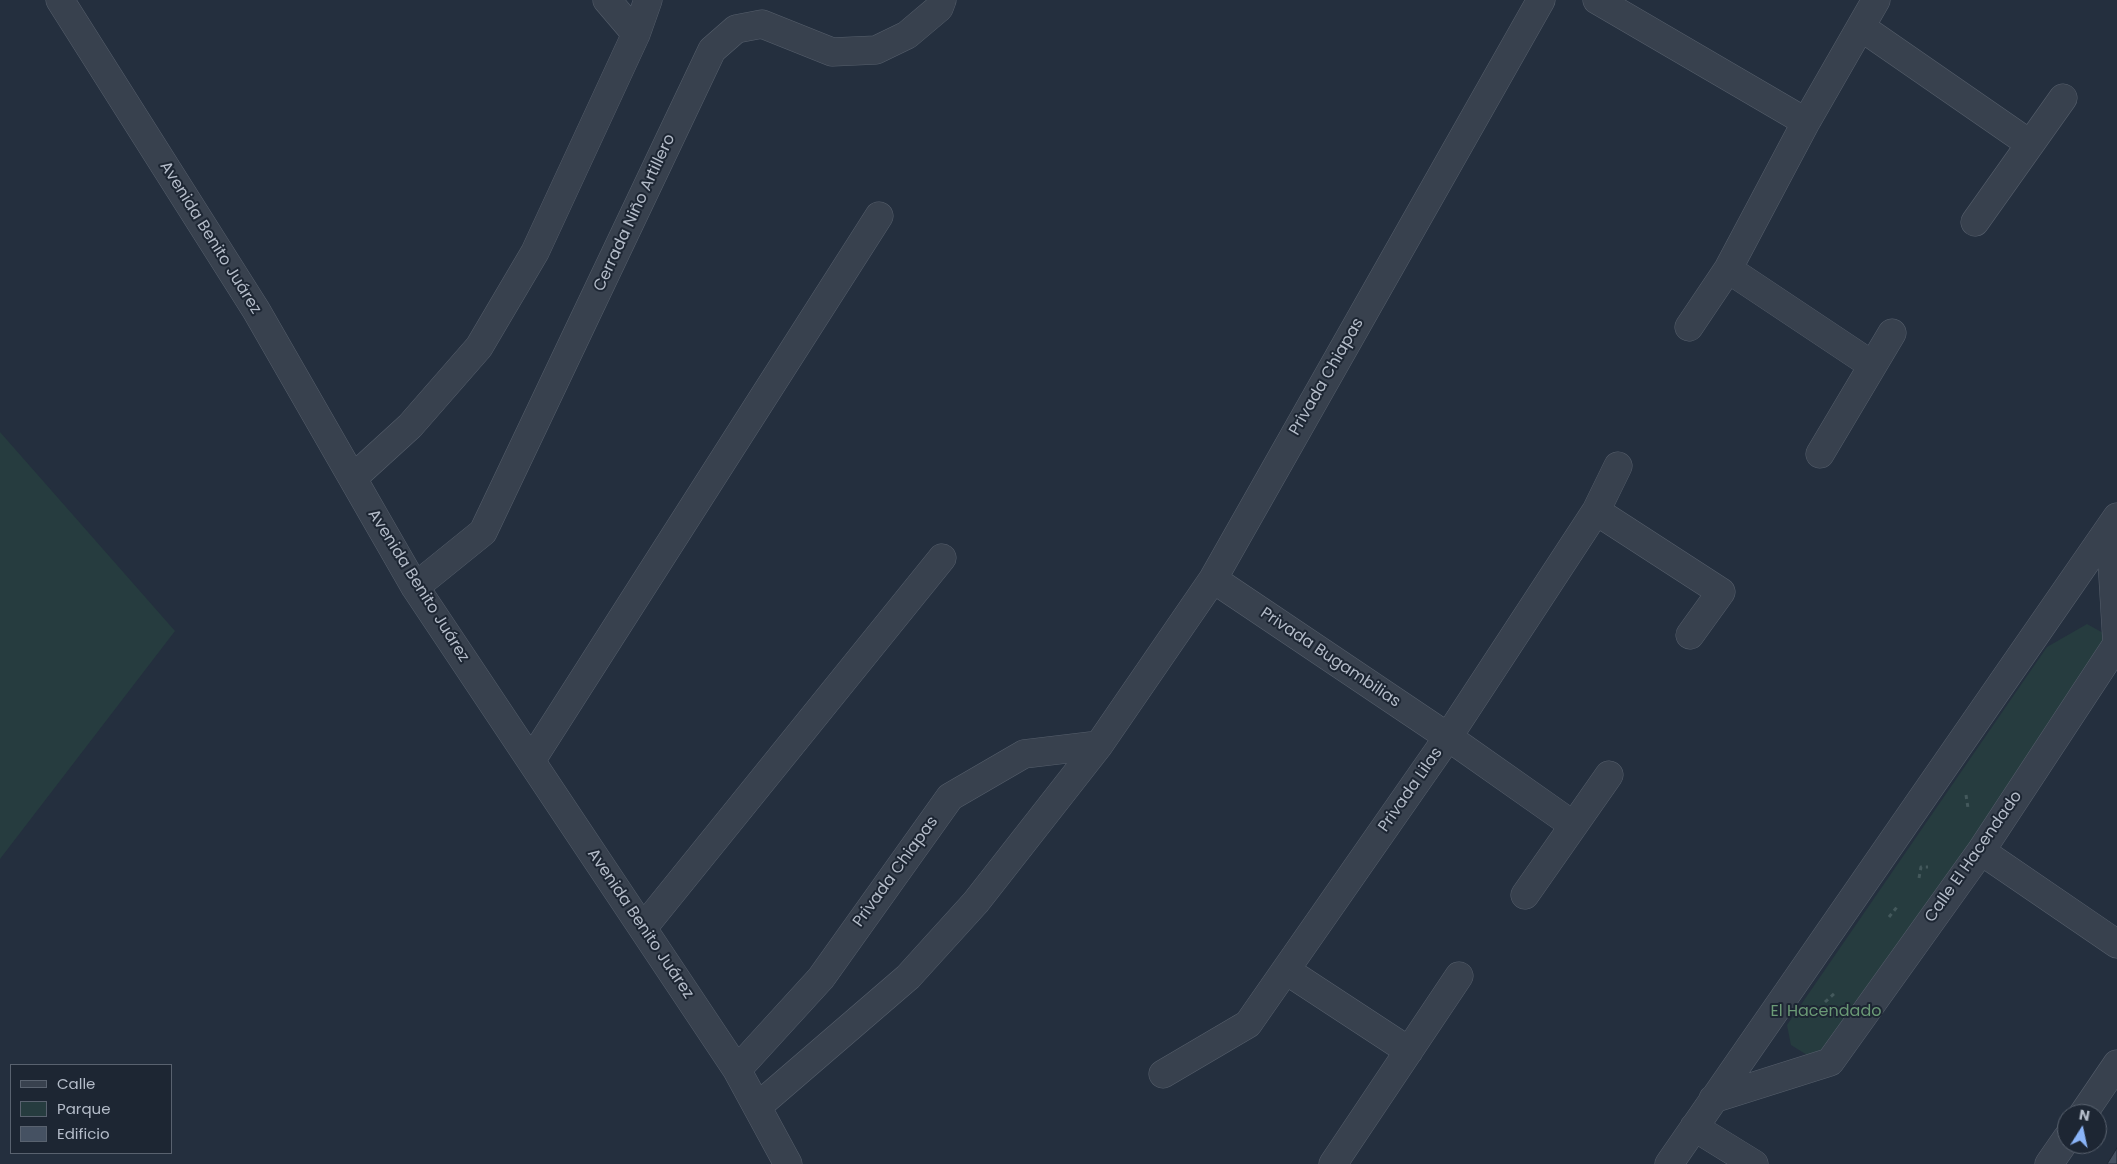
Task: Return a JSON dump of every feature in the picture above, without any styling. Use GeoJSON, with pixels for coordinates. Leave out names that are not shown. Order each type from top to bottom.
{"type":"FeatureCollection","features":[{"type":"Feature","properties":{"kind":"street","name":"Avenida Benito Juárez"},"geometry":{"type":"LineString","coordinates":[[60,0],[256,310],[415,586],[737,1070],[788,1164]]}},
{"type":"Feature","properties":{"kind":"street"},"geometry":{"type":"LineString","coordinates":[[607,0],[636,34]]}},
{"type":"Feature","properties":{"kind":"street"},"geometry":{"type":"LineString","coordinates":[[353,478],[410,426],[479,347],[535,252],[636,34],[648,0]]}},
{"type":"Feature","properties":{"kind":"street","name":"Cerrada Niño Artillero"},"geometry":{"type":"LineString","coordinates":[[415,586],[483,532],[712,50],[736,29],[762,24],[832,52],[876,50],[907,34],[938,8],[942,0]]}},
{"type":"Feature","properties":{"kind":"street","name":"Privada Chiapas"},"geometry":{"type":"LineString","coordinates":[[757,1107],[908,977],[976,902],[1099,745],[1213,579],[1541,0]]}},
{"type":"Feature","properties":{"kind":"street"},"geometry":{"type":"LineString","coordinates":[[1597,0],[1806,122]]}},
{"type":"Feature","properties":{"kind":"street"},"geometry":{"type":"LineString","coordinates":[[1689,327],[1728,269],[1806,122],[1876,0]]}},
{"type":"Feature","properties":{"kind":"street"},"geometry":{"type":"LineString","coordinates":[[1861,27],[2030,144]]}},
{"type":"Feature","properties":{"kind":"street"},"geometry":{"type":"LineString","coordinates":[[1975,222],[2063,98]]}},
{"type":"Feature","properties":{"kind":"street"},"geometry":{"type":"LineString","coordinates":[[531,761],[879,216]]}},
{"type":"Feature","properties":{"kind":"street"},"geometry":{"type":"LineString","coordinates":[[1728,269],[1872,365]]}},
{"type":"Feature","properties":{"kind":"street"},"geometry":{"type":"LineString","coordinates":[[1820,454],[1892,333]]}},
{"type":"Feature","properties":{"kind":"street","name":"Privada Lilas"},"geometry":{"type":"LineString","coordinates":[[1163,1074],[1248,1024],[1287,971],[1448,737],[1596,511],[1618,466]]}},
{"type":"Feature","properties":{"kind":"street"},"geometry":{"type":"LineString","coordinates":[[1596,511],[1721,592],[1690,635]]}},
{"type":"Feature","properties":{"kind":"street","name":"Calle El Hacendado"},"geometry":{"type":"LineString","coordinates":[[1714,1099],[1830,1062],[1981,851],[2117,644],[2114,522]]}},
{"type":"Feature","properties":{"kind":"street","name":"Calle El Hacendado"},"geometry":{"type":"LineString","coordinates":[[1669,1164],[2114,522]]}},
{"type":"Feature","properties":{"kind":"street"},"geometry":{"type":"LineString","coordinates":[[643,928],[942,558]]}},
{"type":"Feature","properties":{"kind":"street","name":"Privada Bugambilias"},"geometry":{"type":"LineString","coordinates":[[1213,579],[1448,737],[1573,826]]}},
{"type":"Feature","properties":{"kind":"street","name":"Privada Chiapas"},"geometry":{"type":"LineString","coordinates":[[737,1070],[820,978],[950,797],[1024,754],[1099,745]]}},
{"type":"Feature","properties":{"kind":"street"},"geometry":{"type":"LineString","coordinates":[[1525,896],[1609,775]]}},
{"type":"Feature","properties":{"kind":"street"},"geometry":{"type":"LineString","coordinates":[[1981,851],[2117,944]]}},
{"type":"Feature","properties":{"kind":"street"},"geometry":{"type":"LineString","coordinates":[[1287,971],[1409,1051]]}},
{"type":"Feature","properties":{"kind":"street"},"geometry":{"type":"LineString","coordinates":[[1333,1164],[1459,976]]}},
{"type":"Feature","properties":{"kind":"street"},"geometry":{"type":"LineString","coordinates":[[2090,1104],[2117,1064]]}},
{"type":"Feature","properties":{"kind":"street"},"geometry":{"type":"LineString","coordinates":[[1694,1127],[1754,1164]]}},
{"type":"Feature","properties":{"kind":"street"},"geometry":{"type":"LineString","coordinates":[[2050,1164],[2057,1153]]}},
{"type":"Feature","properties":{"kind":"path"},"geometry":{"type":"LineString","coordinates":[[1969,812],[1966,795],[1971,788]]}},
{"type":"Feature","properties":{"kind":"path"},"geometry":{"type":"LineString","coordinates":[[1918,882],[1921,867],[1932,867]]}},
{"type":"Feature","properties":{"kind":"path"},"geometry":{"type":"LineString","coordinates":[[1885,922],[1895,908],[1901,905]]}},
{"type":"Feature","properties":{"kind":"path"},"geometry":{"type":"LineString","coordinates":[[1822,1005],[1841,988]]}},
{"type":"Feature","properties":{"kind":"green space"},"geometry":{"type":"Polygon","coordinates":[[[0,432],[175,631],[0,859],[0,432]]]}},
{"type":"Feature","properties":{"kind":"green space","name":"El Hacendado"},"geometry":{"type":"Polygon","coordinates":[[[2087,624],[2105,634],[2106,647],[1839,1039],[1812,1058],[1791,1045],[1787,1025],[2047,647],[2087,624]]]}},
{"type":"Feature","properties":{"kind":"building"},"geometry":{"type":"Polygon","coordinates":[[[2117,1148],[2117,1164],[2107,1164],[2117,1148]]]}}]}
